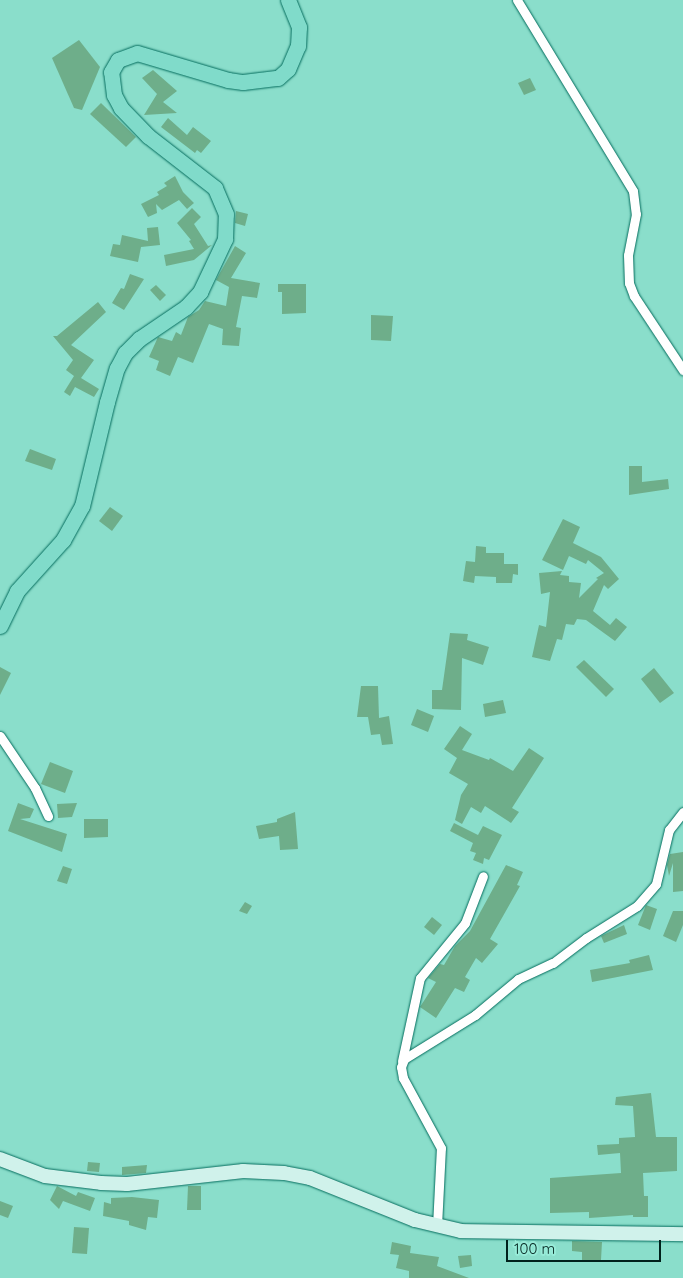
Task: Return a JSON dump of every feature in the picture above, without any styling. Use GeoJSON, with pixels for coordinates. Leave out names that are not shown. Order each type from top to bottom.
{"type":"FeatureCollection","features":[{"type":"Feature","properties":{"kind":"highway"},"geometry":{"type":"LineString","coordinates":[[0,626],[17,591],[55,550],[74,523],[94,465],[117,368],[126,353],[139,339],[186,307],[200,292],[225,239],[226,214],[215,188],[148,136],[121,108],[114,95],[111,72],[118,60],[138,53],[228,80],[243,82],[278,78],[288,69],[298,46],[299,27],[288,0]]}},
{"type":"Feature","properties":{"kind":"main road"},"geometry":{"type":"LineString","coordinates":[[0,1159],[45,1176],[92,1183],[128,1184],[243,1171],[284,1173],[310,1178],[415,1220],[461,1231],[683,1234]]}},
{"type":"Feature","properties":{"kind":"street"},"geometry":{"type":"LineString","coordinates":[[517,0],[633,191],[636,214],[628,255],[629,283],[634,296],[683,370]]}},
{"type":"Feature","properties":{"kind":"street"},"geometry":{"type":"LineString","coordinates":[[0,736],[31,781],[48,816]]}},
{"type":"Feature","properties":{"kind":"street"},"geometry":{"type":"LineString","coordinates":[[401,1064],[426,1044],[475,1015],[518,979],[553,963],[586,938],[638,906],[656,884],[664,843],[674,820],[683,812]]}},
{"type":"Feature","properties":{"kind":"street"},"geometry":{"type":"LineString","coordinates":[[437,1226],[441,1148],[410,1094],[401,1064],[420,978],[465,923],[483,876]]}},
{"type":"Feature","properties":{"kind":"building"},"geometry":{"type":"Polygon","coordinates":[[[79,40],[100,67],[82,110],[74,108],[52,58],[79,40]]]}},
{"type":"Feature","properties":{"kind":"building"},"geometry":{"type":"Polygon","coordinates":[[[153,70],[177,91],[163,102],[177,113],[144,115],[157,94],[142,78],[153,70]]]}},
{"type":"Feature","properties":{"kind":"building"},"geometry":{"type":"Polygon","coordinates":[[[530,78],[536,90],[524,95],[518,83],[530,78]]]}},
{"type":"Feature","properties":{"kind":"building"},"geometry":{"type":"Polygon","coordinates":[[[101,103],[136,137],[126,147],[90,114],[101,103]]]}},
{"type":"Feature","properties":{"kind":"building"},"geometry":{"type":"Polygon","coordinates":[[[168,118],[187,135],[193,127],[211,141],[201,153],[197,150],[195,153],[161,127],[168,118]]]}},
{"type":"Feature","properties":{"kind":"building"},"geometry":{"type":"Polygon","coordinates":[[[175,176],[183,192],[194,203],[187,209],[179,200],[162,210],[156,204],[157,213],[148,217],[141,204],[159,195],[157,192],[167,186],[164,183],[175,176]]]}},
{"type":"Feature","properties":{"kind":"building"},"geometry":{"type":"Polygon","coordinates":[[[192,208],[201,217],[194,224],[208,246],[212,245],[194,260],[166,266],[164,255],[194,249],[189,241],[191,240],[177,223],[192,208]]]}},
{"type":"Feature","properties":{"kind":"building"},"geometry":{"type":"Polygon","coordinates":[[[236,211],[248,214],[245,226],[235,223],[236,211]]]}},
{"type":"Feature","properties":{"kind":"building"},"geometry":{"type":"Polygon","coordinates":[[[158,227],[160,245],[141,247],[138,262],[110,256],[113,244],[120,245],[122,235],[148,241],[147,228],[158,227]]]}},
{"type":"Feature","properties":{"kind":"building"},"geometry":{"type":"Polygon","coordinates":[[[235,246],[246,253],[231,278],[260,283],[257,298],[242,296],[236,327],[241,328],[239,346],[222,345],[223,329],[209,324],[193,363],[178,357],[170,376],[156,370],[159,361],[149,357],[158,337],[172,341],[176,332],[181,335],[188,317],[199,310],[205,301],[226,306],[229,287],[216,280],[235,246]]]}},
{"type":"Feature","properties":{"kind":"building"},"geometry":{"type":"Polygon","coordinates":[[[130,274],[144,279],[124,310],[112,303],[121,288],[124,289],[130,274]]]}},
{"type":"Feature","properties":{"kind":"building"},"geometry":{"type":"Polygon","coordinates":[[[278,284],[306,284],[306,313],[282,314],[282,292],[278,292],[278,284]]]}},
{"type":"Feature","properties":{"kind":"building"},"geometry":{"type":"Polygon","coordinates":[[[156,285],[166,295],[160,301],[150,290],[156,285]]]}},
{"type":"Feature","properties":{"kind":"building"},"geometry":{"type":"Polygon","coordinates":[[[98,302],[106,312],[71,345],[94,360],[81,378],[99,389],[94,397],[75,387],[70,396],[64,392],[74,376],[66,370],[73,360],[53,336],[57,336],[98,302]]]}},
{"type":"Feature","properties":{"kind":"building"},"geometry":{"type":"Polygon","coordinates":[[[371,315],[393,316],[391,341],[371,340],[371,315]]]}},
{"type":"Feature","properties":{"kind":"building"},"geometry":{"type":"Polygon","coordinates":[[[30,449],[56,459],[52,470],[25,461],[30,449]]]}},
{"type":"Feature","properties":{"kind":"building"},"geometry":{"type":"Polygon","coordinates":[[[629,466],[642,466],[642,482],[668,479],[669,489],[629,495],[629,466]]]}},
{"type":"Feature","properties":{"kind":"building"},"geometry":{"type":"Polygon","coordinates":[[[110,507],[123,516],[112,531],[99,521],[110,507]]]}},
{"type":"Feature","properties":{"kind":"building"},"geometry":{"type":"Polygon","coordinates":[[[563,519],[580,527],[573,543],[601,557],[619,579],[608,589],[604,585],[593,611],[610,625],[616,618],[627,627],[615,641],[586,620],[577,619],[574,625],[566,624],[562,640],[557,639],[550,661],[532,657],[539,625],[546,627],[550,592],[541,594],[539,573],[562,571],[560,575],[569,576],[569,582],[581,583],[579,598],[598,579],[596,578],[604,573],[588,560],[586,564],[569,556],[563,570],[542,560],[563,519]]]}},
{"type":"Feature","properties":{"kind":"building"},"geometry":{"type":"Polygon","coordinates":[[[476,546],[486,547],[486,553],[504,553],[504,564],[518,564],[518,575],[513,574],[512,583],[496,583],[496,577],[475,576],[474,583],[463,581],[466,561],[475,562],[476,546]]]}},
{"type":"Feature","properties":{"kind":"building"},"geometry":{"type":"Polygon","coordinates":[[[450,633],[468,634],[467,640],[489,647],[483,665],[462,658],[461,710],[432,709],[432,690],[442,690],[450,633]]]}},
{"type":"Feature","properties":{"kind":"building"},"geometry":{"type":"Polygon","coordinates":[[[584,660],[614,689],[606,697],[576,667],[584,660]]]}},
{"type":"Feature","properties":{"kind":"building"},"geometry":{"type":"Polygon","coordinates":[[[0,667],[11,673],[0,695],[0,667]]]}},
{"type":"Feature","properties":{"kind":"building"},"geometry":{"type":"Polygon","coordinates":[[[654,668],[674,693],[660,703],[641,679],[654,668]]]}},
{"type":"Feature","properties":{"kind":"building"},"geometry":{"type":"Polygon","coordinates":[[[361,686],[378,686],[379,718],[389,716],[393,744],[382,745],[380,734],[371,735],[368,717],[357,717],[361,686]]]}},
{"type":"Feature","properties":{"kind":"building"},"geometry":{"type":"Polygon","coordinates":[[[503,700],[506,713],[485,717],[483,704],[503,700]]]}},
{"type":"Feature","properties":{"kind":"building"},"geometry":{"type":"Polygon","coordinates":[[[417,709],[434,716],[428,732],[411,725],[417,709]]]}},
{"type":"Feature","properties":{"kind":"building"},"geometry":{"type":"Polygon","coordinates":[[[460,726],[472,734],[462,750],[489,760],[490,758],[513,771],[529,748],[544,758],[512,808],[519,812],[511,823],[485,806],[481,813],[471,807],[462,824],[455,820],[461,795],[468,784],[449,773],[457,758],[444,749],[460,726]]]}},
{"type":"Feature","properties":{"kind":"building"},"geometry":{"type":"Polygon","coordinates":[[[50,762],[73,771],[65,793],[41,784],[50,762]]]}},
{"type":"Feature","properties":{"kind":"building"},"geometry":{"type":"Polygon","coordinates":[[[18,803],[34,809],[30,818],[20,819],[67,834],[62,852],[8,831],[18,803]]]}},
{"type":"Feature","properties":{"kind":"building"},"geometry":{"type":"Polygon","coordinates":[[[77,803],[72,817],[58,818],[57,804],[77,803]]]}},
{"type":"Feature","properties":{"kind":"building"},"geometry":{"type":"Polygon","coordinates":[[[295,812],[298,849],[280,850],[279,836],[259,839],[256,826],[277,822],[277,819],[295,812]]]}},
{"type":"Feature","properties":{"kind":"building"},"geometry":{"type":"Polygon","coordinates":[[[84,819],[108,819],[108,837],[84,838],[84,819]]]}},
{"type":"Feature","properties":{"kind":"building"},"geometry":{"type":"Polygon","coordinates":[[[454,823],[478,835],[483,826],[502,835],[489,860],[484,858],[483,864],[473,860],[476,853],[470,851],[473,843],[450,831],[454,823]]]}},
{"type":"Feature","properties":{"kind":"building"},"geometry":{"type":"Polygon","coordinates":[[[683,852],[683,891],[673,892],[673,863],[669,876],[667,865],[670,854],[683,852]]]}},
{"type":"Feature","properties":{"kind":"building"},"geometry":{"type":"Polygon","coordinates":[[[506,865],[523,872],[517,885],[520,886],[490,939],[498,944],[482,963],[476,958],[465,977],[470,980],[464,992],[455,988],[436,1018],[420,1007],[436,982],[428,978],[440,964],[444,965],[455,946],[470,931],[506,865]]]}},
{"type":"Feature","properties":{"kind":"building"},"geometry":{"type":"Polygon","coordinates":[[[63,866],[72,869],[67,884],[57,881],[63,866]]]}},
{"type":"Feature","properties":{"kind":"building"},"geometry":{"type":"Polygon","coordinates":[[[245,902],[252,906],[247,914],[239,911],[245,902]]]}},
{"type":"Feature","properties":{"kind":"building"},"geometry":{"type":"Polygon","coordinates":[[[646,905],[657,909],[650,930],[638,925],[646,905]]]}},
{"type":"Feature","properties":{"kind":"building"},"geometry":{"type":"Polygon","coordinates":[[[673,911],[683,911],[683,925],[676,942],[663,936],[673,911]]]}},
{"type":"Feature","properties":{"kind":"building"},"geometry":{"type":"Polygon","coordinates":[[[432,917],[442,925],[434,935],[424,927],[432,917]]]}},
{"type":"Feature","properties":{"kind":"building"},"geometry":{"type":"Polygon","coordinates":[[[624,925],[627,934],[604,943],[601,936],[624,925]]]}},
{"type":"Feature","properties":{"kind":"building"},"geometry":{"type":"Polygon","coordinates":[[[649,955],[653,970],[592,982],[590,970],[630,963],[629,960],[649,955]]]}},
{"type":"Feature","properties":{"kind":"building"},"geometry":{"type":"Polygon","coordinates":[[[651,1093],[656,1137],[677,1137],[677,1171],[643,1173],[644,1196],[648,1196],[648,1217],[633,1217],[633,1215],[589,1218],[589,1212],[550,1213],[550,1178],[621,1173],[620,1153],[598,1155],[597,1145],[619,1144],[619,1138],[635,1137],[633,1106],[615,1105],[616,1097],[651,1093]]]}},
{"type":"Feature","properties":{"kind":"building"},"geometry":{"type":"Polygon","coordinates":[[[88,1162],[100,1163],[99,1172],[87,1171],[88,1162]]]}},
{"type":"Feature","properties":{"kind":"building"},"geometry":{"type":"Polygon","coordinates":[[[147,1165],[146,1173],[122,1175],[122,1167],[147,1165]]]}},
{"type":"Feature","properties":{"kind":"building"},"geometry":{"type":"Polygon","coordinates":[[[57,1186],[76,1196],[78,1192],[95,1198],[90,1211],[63,1201],[59,1209],[50,1200],[57,1186]]]}},
{"type":"Feature","properties":{"kind":"building"},"geometry":{"type":"Polygon","coordinates":[[[188,1186],[201,1186],[201,1210],[187,1210],[188,1186]]]}},
{"type":"Feature","properties":{"kind":"building"},"geometry":{"type":"Polygon","coordinates":[[[132,1197],[159,1200],[157,1218],[148,1217],[146,1230],[129,1225],[129,1221],[103,1216],[104,1202],[111,1204],[111,1198],[132,1197]]]}},
{"type":"Feature","properties":{"kind":"building"},"geometry":{"type":"Polygon","coordinates":[[[0,1201],[13,1206],[8,1218],[0,1215],[0,1201]]]}},
{"type":"Feature","properties":{"kind":"building"},"geometry":{"type":"Polygon","coordinates":[[[74,1227],[89,1228],[87,1254],[72,1253],[74,1227]]]}},
{"type":"Feature","properties":{"kind":"building"},"geometry":{"type":"Polygon","coordinates":[[[572,1241],[602,1242],[601,1260],[582,1260],[582,1252],[572,1251],[572,1241]]]}},
{"type":"Feature","properties":{"kind":"building"},"geometry":{"type":"Polygon","coordinates":[[[392,1242],[411,1246],[410,1253],[439,1257],[437,1266],[469,1278],[409,1278],[409,1271],[396,1268],[399,1255],[390,1254],[392,1242]]]}},
{"type":"Feature","properties":{"kind":"building"},"geometry":{"type":"Polygon","coordinates":[[[471,1255],[472,1266],[460,1268],[458,1256],[471,1255]]]}}]}
